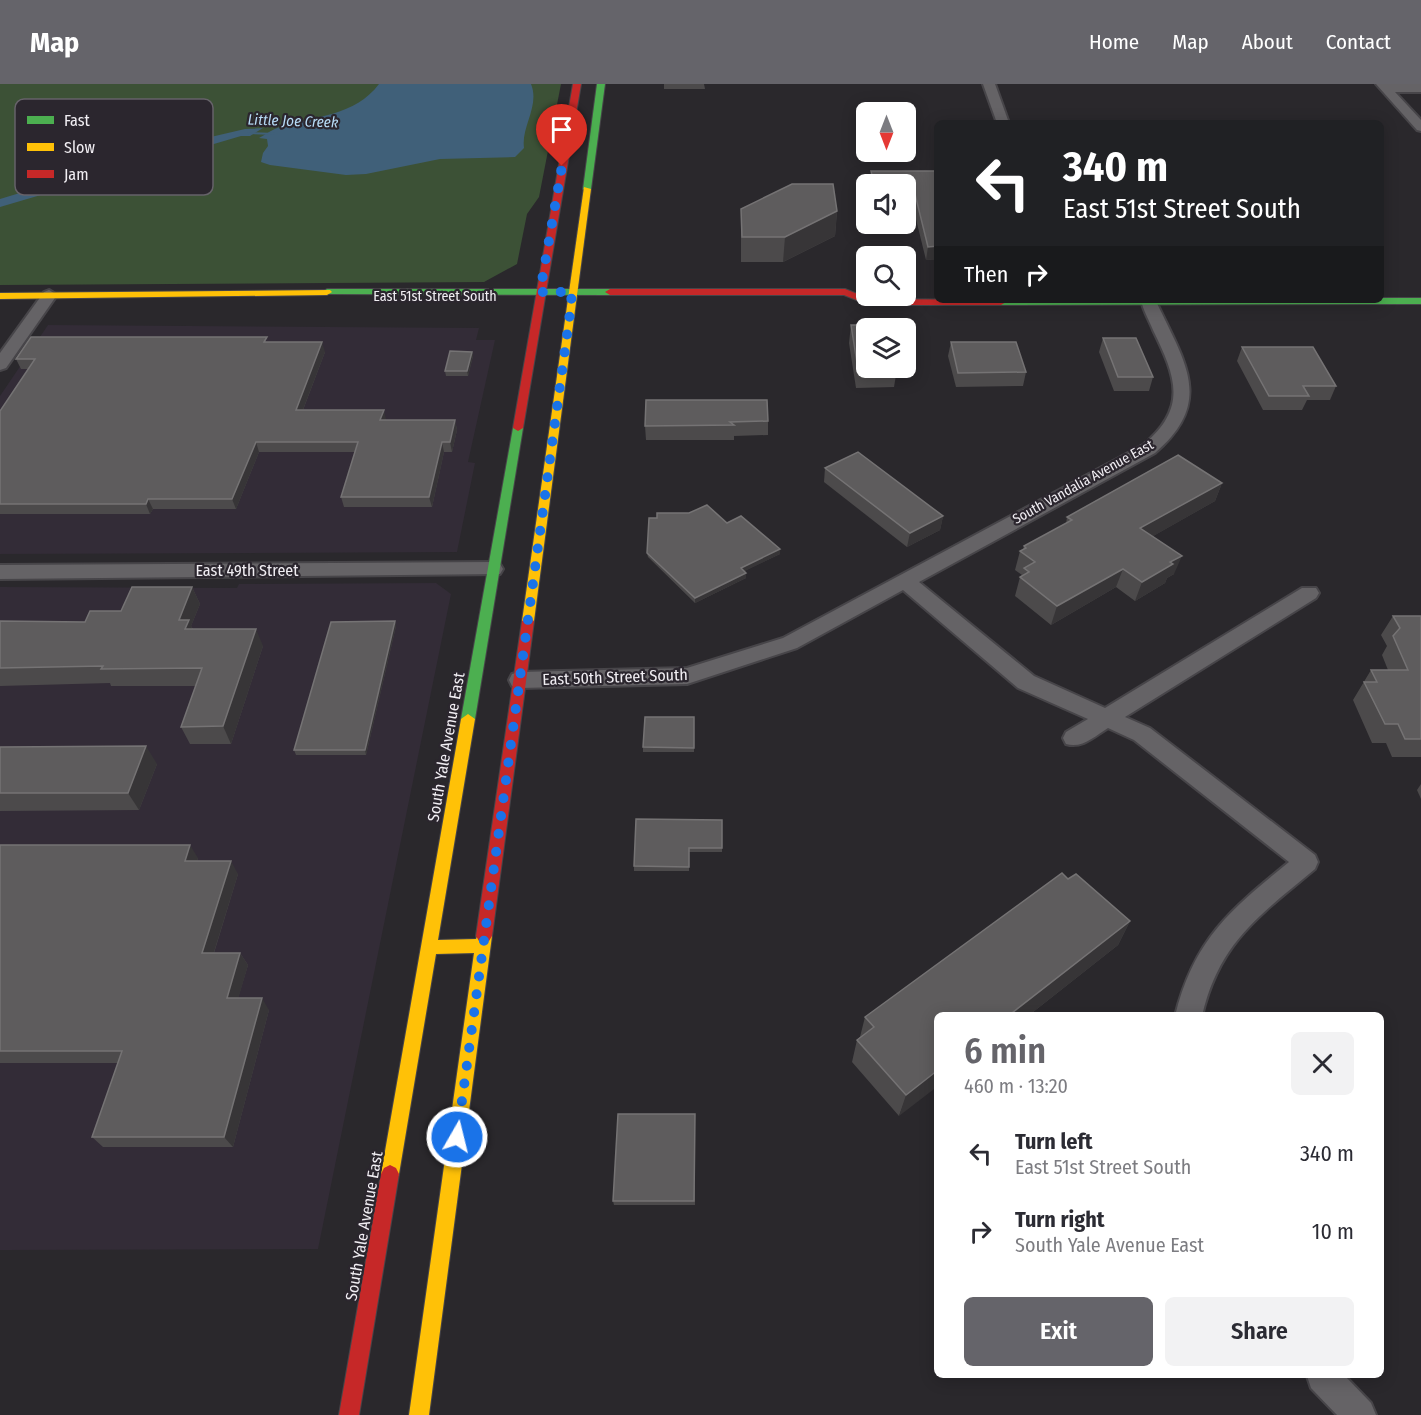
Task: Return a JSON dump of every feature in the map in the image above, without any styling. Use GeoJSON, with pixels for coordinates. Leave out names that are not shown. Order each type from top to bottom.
{"type":"FeatureCollection","features":[{"type":"Feature","properties":{"kind":"main road","name":"South Yale Avenue East"},"geometry":{"type":"LineString","coordinates":[[419,1415],[520,680],[554,313],[540,292],[577,84]]}},
{"type":"Feature","properties":{"kind":"main road","name":"South Yale Avenue East"},"geometry":{"type":"LineString","coordinates":[[349,1415],[428,947],[498,569],[554,313],[572,292],[601,84]]}},
{"type":"Feature","properties":{"kind":"main road","name":"East 51st Street South"},"geometry":{"type":"LineString","coordinates":[[0,296],[845,292],[856,297]]}},
{"type":"Feature","properties":{"kind":"main road","name":"East 51st Street South"},"geometry":{"type":"LineString","coordinates":[[1384,301],[1421,301]]}},
{"type":"Feature","properties":{"kind":"main road","name":"East 51st Street South"},"geometry":{"type":"LineString","coordinates":[[916,302],[934,302]]}},
{"type":"Feature","properties":{"kind":"main road","name":"East 51st Street South"},"geometry":{"type":"LineString","coordinates":[[853,308],[858,306]]}},
{"type":"Feature","properties":{"kind":"main road"},"geometry":{"type":"LineString","coordinates":[[19,311],[60,311]]}},
{"type":"Feature","properties":{"kind":"main road","name":"East 51st Street South"},"geometry":{"type":"LineString","coordinates":[[519,313],[587,313]]}},
{"type":"Feature","properties":{"kind":"main road"},"geometry":{"type":"LineString","coordinates":[[428,947],[483,946]]}},
{"type":"Feature","properties":{"kind":"street"},"geometry":{"type":"LineString","coordinates":[[989,84],[1002,120]]}},
{"type":"Feature","properties":{"kind":"street"},"geometry":{"type":"LineString","coordinates":[[1384,86],[1421,88]]}},
{"type":"Feature","properties":{"kind":"street"},"geometry":{"type":"LineString","coordinates":[[1384,86],[1421,127]]}},
{"type":"Feature","properties":{"kind":"street"},"geometry":{"type":"LineString","coordinates":[[0,365],[49,295]]}},
{"type":"Feature","properties":{"kind":"street","name":"South Vandalia Avenue East"},"geometry":{"type":"LineString","coordinates":[[905,581],[1149,449],[1171,428],[1180,407],[1181,377],[1148,303]]}},
{"type":"Feature","properties":{"kind":"street","name":"East 49th Street"},"geometry":{"type":"LineString","coordinates":[[0,572],[498,569]]}},
{"type":"Feature","properties":{"kind":"street"},"geometry":{"type":"LineString","coordinates":[[905,581],[1026,682],[1142,734],[1306,862],[1230,926],[1206,959],[1191,994],[1189,1012]]}},
{"type":"Feature","properties":{"kind":"street","name":"East 50th Street South"},"geometry":{"type":"LineString","coordinates":[[520,680],[687,676],[718,668],[790,643],[905,581]]}},
{"type":"Feature","properties":{"kind":"street"},"geometry":{"type":"LineString","coordinates":[[1074,738],[1309,593]]}},
{"type":"Feature","properties":{"kind":"street"},"geometry":{"type":"LineString","coordinates":[[1325,1378],[1359,1415]]}},
{"type":"Feature","properties":{"kind":"shaded area"},"geometry":{"type":"Polygon","coordinates":[[[48,325],[479,328],[476,340],[495,340],[468,462],[475,463],[457,552],[0,554],[0,396],[48,325]]]}},
{"type":"Feature","properties":{"kind":"shaded area"},"geometry":{"type":"Polygon","coordinates":[[[436,583],[451,594],[318,1249],[0,1250],[0,587],[237,588],[239,584],[436,583]]]}},
{"type":"Feature","properties":{"kind":"green space"},"geometry":{"type":"Polygon","coordinates":[[[0,84],[561,84],[539,197],[527,214],[517,264],[484,282],[0,285],[0,84]]]}},
{"type":"Feature","properties":{"kind":"water"},"geometry":{"type":"Polygon","coordinates":[[[379,84],[531,84],[533,100],[525,132],[524,148],[515,157],[440,159],[366,174],[346,175],[261,162],[268,146],[267,139],[259,138],[280,127],[346,109],[369,95],[379,84]]]}},
{"type":"Feature","properties":{"kind":"water"},"geometry":{"type":"Polygon","coordinates":[[[263,128],[250,136],[241,136],[213,144],[213,136],[245,129],[263,128]]]}},
{"type":"Feature","properties":{"kind":"water"},"geometry":{"type":"Polygon","coordinates":[[[15,194],[41,195],[0,207],[0,199],[15,194]]]}},
{"type":"Feature","properties":{"kind":"building"},"geometry":{"type":"Polygon","coordinates":[[[871,171],[934,171],[934,246],[928,247],[916,198],[916,174],[872,174],[871,171]]]}},
{"type":"Feature","properties":{"kind":"building"},"geometry":{"type":"Polygon","coordinates":[[[792,184],[833,184],[837,211],[785,237],[742,237],[741,209],[792,184]]]}},
{"type":"Feature","properties":{"kind":"building"},"geometry":{"type":"Polygon","coordinates":[[[851,325],[856,325],[856,356],[851,325]]]}},
{"type":"Feature","properties":{"kind":"building"},"geometry":{"type":"Polygon","coordinates":[[[31,337],[267,337],[264,342],[322,342],[296,410],[384,410],[380,420],[455,420],[450,442],[442,442],[429,497],[341,497],[358,442],[256,442],[232,499],[148,499],[146,504],[0,504],[0,411],[35,359],[16,359],[31,337]]]}},
{"type":"Feature","properties":{"kind":"building"},"geometry":{"type":"Polygon","coordinates":[[[1103,338],[1136,338],[1153,377],[1118,377],[1103,338]]]}},
{"type":"Feature","properties":{"kind":"building"},"geometry":{"type":"Polygon","coordinates":[[[951,342],[1016,342],[1026,372],[958,373],[951,342]]]}},
{"type":"Feature","properties":{"kind":"building"},"geometry":{"type":"Polygon","coordinates":[[[1242,347],[1313,347],[1336,386],[1303,386],[1309,396],[1269,396],[1242,347]]]}},
{"type":"Feature","properties":{"kind":"building"},"geometry":{"type":"Polygon","coordinates":[[[450,351],[472,352],[467,371],[445,371],[450,351]]]}},
{"type":"Feature","properties":{"kind":"building"},"geometry":{"type":"Polygon","coordinates":[[[646,400],[767,400],[768,421],[730,422],[734,425],[645,426],[646,400]]]}},
{"type":"Feature","properties":{"kind":"building"},"geometry":{"type":"Polygon","coordinates":[[[858,452],[943,516],[910,533],[825,468],[858,452]]]}},
{"type":"Feature","properties":{"kind":"building"},"geometry":{"type":"Polygon","coordinates":[[[1178,455],[1222,483],[1140,528],[1182,556],[1170,562],[1173,564],[1142,582],[1123,569],[1057,606],[1020,577],[1029,572],[1024,568],[1035,562],[1020,551],[1026,548],[1024,546],[1072,520],[1067,517],[1178,455]]]}},
{"type":"Feature","properties":{"kind":"building"},"geometry":{"type":"Polygon","coordinates":[[[707,505],[727,523],[741,516],[780,549],[741,568],[746,573],[695,598],[647,553],[649,518],[657,518],[657,513],[689,513],[707,505]]]}},
{"type":"Feature","properties":{"kind":"building"},"geometry":{"type":"Polygon","coordinates":[[[132,587],[192,587],[179,620],[189,620],[185,629],[256,629],[223,726],[181,727],[202,668],[101,669],[103,666],[0,668],[0,621],[85,622],[90,611],[121,611],[132,587]]]}},
{"type":"Feature","properties":{"kind":"building"},"geometry":{"type":"Polygon","coordinates":[[[1393,616],[1421,616],[1421,739],[1405,739],[1398,724],[1385,724],[1364,682],[1377,682],[1371,670],[1408,670],[1393,636],[1400,628],[1393,616]]]}},
{"type":"Feature","properties":{"kind":"building"},"geometry":{"type":"Polygon","coordinates":[[[395,621],[365,750],[294,750],[331,622],[395,621]]]}},
{"type":"Feature","properties":{"kind":"building"},"geometry":{"type":"Polygon","coordinates":[[[645,717],[694,717],[694,748],[643,747],[645,717]]]}},
{"type":"Feature","properties":{"kind":"building"},"geometry":{"type":"Polygon","coordinates":[[[146,746],[128,793],[0,793],[0,747],[146,746]]]}},
{"type":"Feature","properties":{"kind":"building"},"geometry":{"type":"Polygon","coordinates":[[[636,819],[722,820],[722,848],[689,848],[689,867],[634,866],[636,819]]]}},
{"type":"Feature","properties":{"kind":"building"},"geometry":{"type":"Polygon","coordinates":[[[0,845],[190,845],[185,861],[231,861],[202,953],[240,953],[227,998],[262,998],[224,1137],[92,1137],[122,1051],[0,1051],[0,845]]]}},
{"type":"Feature","properties":{"kind":"building"},"geometry":{"type":"Polygon","coordinates":[[[1062,873],[1068,879],[1076,874],[1130,921],[1013,1012],[934,1012],[934,1073],[906,1095],[857,1040],[874,1027],[865,1017],[1062,873]]]}},
{"type":"Feature","properties":{"kind":"building"},"geometry":{"type":"Polygon","coordinates":[[[618,1114],[695,1114],[694,1201],[613,1201],[618,1114]]]}},
{"type":"Feature","properties":{"kind":"waterway","name":"Little Joe Creek"},"geometry":{"type":"LineString","coordinates":[[246,133],[276,134]]}},
{"type":"Feature","properties":{"kind":"traffic: fast"},"geometry":{"type":"LineString","coordinates":[[587,189],[601,84]]}},
{"type":"Feature","properties":{"kind":"traffic: fast"},"geometry":{"type":"LineString","coordinates":[[327,292],[610,292]]}},
{"type":"Feature","properties":{"kind":"traffic: fast"},"geometry":{"type":"LineString","coordinates":[[1384,301],[1421,301]]}},
{"type":"Feature","properties":{"kind":"traffic: fast"},"geometry":{"type":"LineString","coordinates":[[468,719],[518,428]]}},
{"type":"Feature","properties":{"kind":"traffic: slow"},"geometry":{"type":"LineString","coordinates":[[528,621],[587,189]]}},
{"type":"Feature","properties":{"kind":"traffic: slow"},"geometry":{"type":"LineString","coordinates":[[0,296],[327,292]]}},
{"type":"Feature","properties":{"kind":"traffic: slow"},"geometry":{"type":"LineString","coordinates":[[390,1174],[468,719]]}},
{"type":"Feature","properties":{"kind":"traffic: slow"},"geometry":{"type":"LineString","coordinates":[[419,1415],[484,936]]}},
{"type":"Feature","properties":{"kind":"traffic: slow"},"geometry":{"type":"LineString","coordinates":[[428,947],[483,946]]}},
{"type":"Feature","properties":{"kind":"traffic: jam"},"geometry":{"type":"LineString","coordinates":[[518,428],[577,84]]}},
{"type":"Feature","properties":{"kind":"traffic: jam"},"geometry":{"type":"LineString","coordinates":[[610,292],[845,292],[869,302],[934,302]]}},
{"type":"Feature","properties":{"kind":"traffic: jam"},"geometry":{"type":"LineString","coordinates":[[484,936],[528,621]]}},
{"type":"Feature","properties":{"kind":"traffic: jam"},"geometry":{"type":"LineString","coordinates":[[349,1415],[390,1174]]}},
{"type":"Feature","properties":{"kind":"route"},"geometry":{"type":"LineString","coordinates":[[457,1137],[570,313],[572,292],[540,292],[562,166]]}}]}
